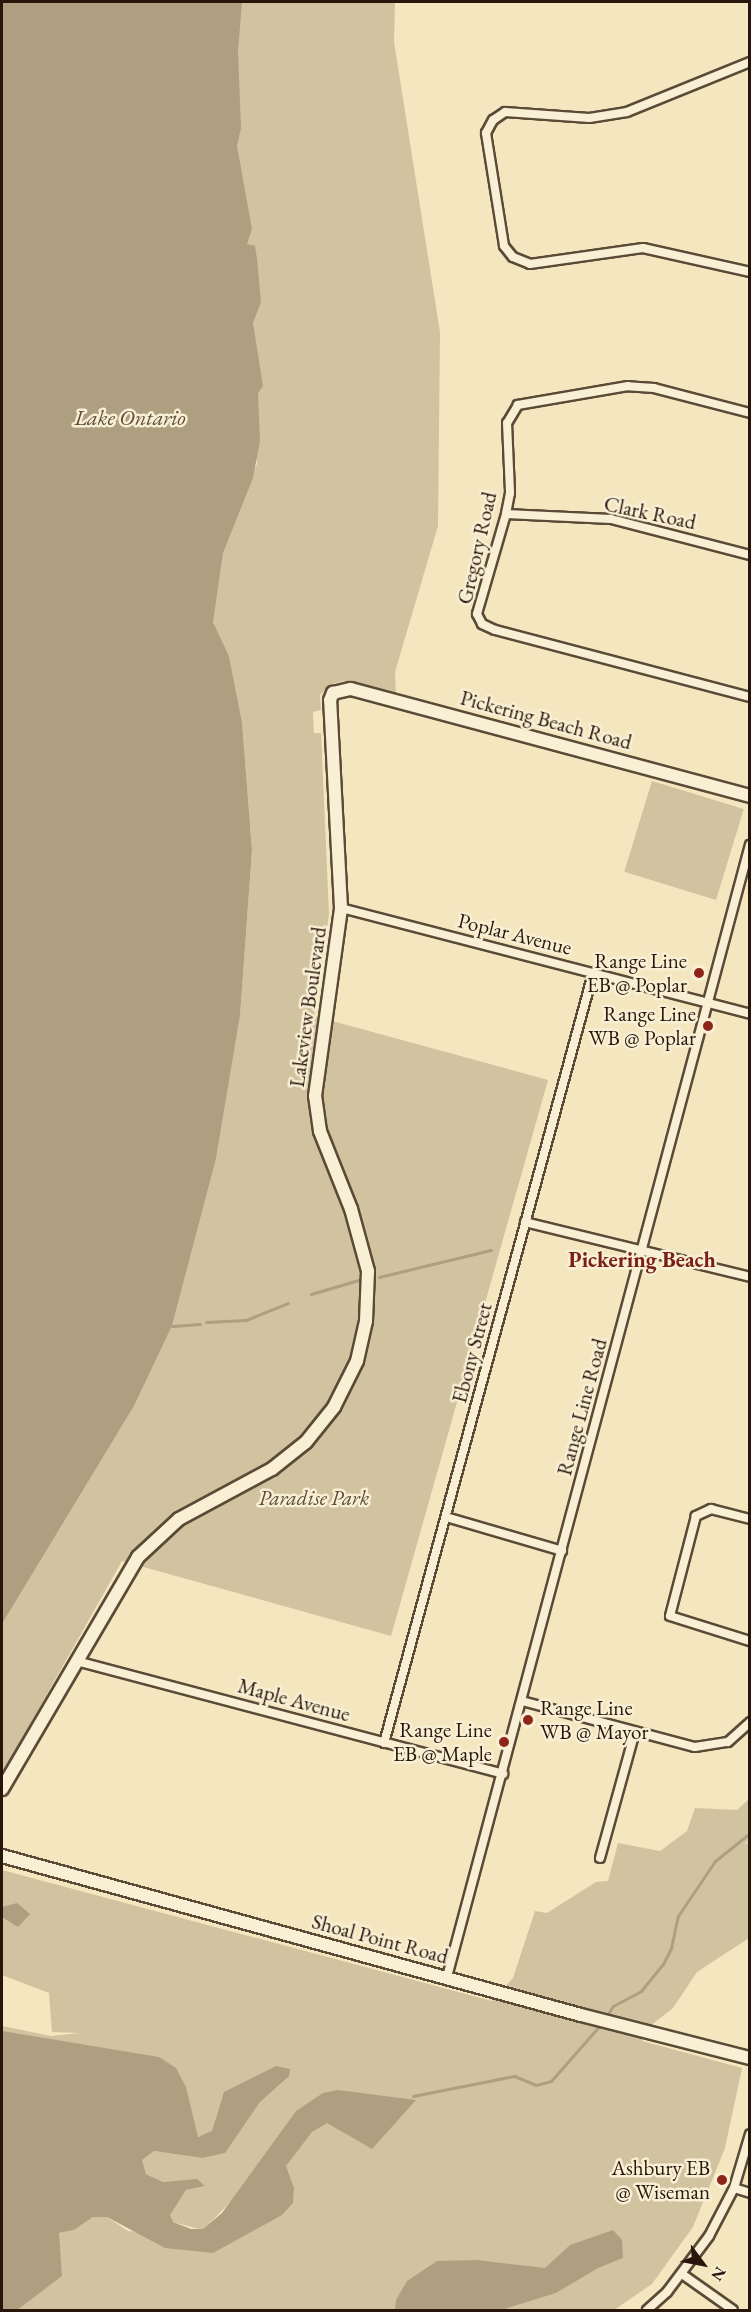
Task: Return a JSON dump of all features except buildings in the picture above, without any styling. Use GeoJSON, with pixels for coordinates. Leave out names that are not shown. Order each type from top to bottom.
{"type":"FeatureCollection","features":[{"type":"Feature","properties":{"kind":"street"},"geometry":{"type":"LineString","coordinates":[[750,62],[627,112],[589,118],[505,112],[493,120],[486,133],[504,246],[513,257],[530,264],[642,248],[750,272]]}},
{"type":"Feature","properties":{"kind":"street","name":"Gregory Road"},"geometry":{"type":"LineString","coordinates":[[750,413],[654,388],[628,386],[518,405],[507,423],[510,493],[506,514],[477,614],[483,624],[750,697]]}},
{"type":"Feature","properties":{"kind":"street","name":"Clark Road"},"geometry":{"type":"LineString","coordinates":[[506,514],[611,519],[750,555]]}},
{"type":"Feature","properties":{"kind":"street","name":"Pickering Beach Road"},"geometry":{"type":"LineString","coordinates":[[333,693],[345,688],[372,694],[750,796]]}},
{"type":"Feature","properties":{"kind":"street","name":"Lakeview Boulevard"},"geometry":{"type":"LineString","coordinates":[[76,1661],[125,1575],[148,1545],[192,1510],[272,1468],[306,1442],[334,1407],[357,1361],[366,1321],[368,1271],[360,1234],[320,1131],[315,1096],[341,908],[330,700],[333,693]]}},
{"type":"Feature","properties":{"kind":"street","name":"Range Line Road"},"geometry":{"type":"LineString","coordinates":[[447,1977],[750,845]]}},
{"type":"Feature","properties":{"kind":"street","name":"Poplar Avenue"},"geometry":{"type":"LineString","coordinates":[[341,908],[750,1014]]}},
{"type":"Feature","properties":{"kind":"street","name":"Ebony Street"},"geometry":{"type":"LineString","coordinates":[[384,1743],[593,973]]}},
{"type":"Feature","properties":{"kind":"street"},"geometry":{"type":"LineString","coordinates":[[525,1222],[750,1277]]}},
{"type":"Feature","properties":{"kind":"street"},"geometry":{"type":"LineString","coordinates":[[750,1519],[711,1509],[696,1516],[670,1604],[670,1616],[681,1622],[750,1641]]}},
{"type":"Feature","properties":{"kind":"street"},"geometry":{"type":"LineString","coordinates":[[446,1517],[562,1551]]}},
{"type":"Feature","properties":{"kind":"street"},"geometry":{"type":"LineString","coordinates":[[2,1789],[76,1661]]}},
{"type":"Feature","properties":{"kind":"street","name":"Maple Avenue"},"geometry":{"type":"LineString","coordinates":[[76,1661],[502,1774]]}},
{"type":"Feature","properties":{"kind":"street"},"geometry":{"type":"LineString","coordinates":[[522,1701],[695,1747],[712,1747],[728,1742],[750,1722]]}},
{"type":"Feature","properties":{"kind":"street"},"geometry":{"type":"LineString","coordinates":[[600,1858],[635,1732]]}},
{"type":"Feature","properties":{"kind":"street","name":"Shoal Point Road"},"geometry":{"type":"LineString","coordinates":[[2,1856],[580,2015],[750,2058]]}},
{"type":"Feature","properties":{"kind":"street"},"geometry":{"type":"LineString","coordinates":[[647,2310],[682,2274],[709,2236],[734,2188],[750,2134]]}},
{"type":"Feature","properties":{"kind":"street"},"geometry":{"type":"LineString","coordinates":[[734,2188],[750,2193]]}},
{"type":"Feature","properties":{"kind":"street"},"geometry":{"type":"LineString","coordinates":[[682,2274],[733,2310]]}},
{"type":"Feature","properties":{"kind":"green space","name":"Paradise Park"},"geometry":{"type":"Polygon","coordinates":[[[237,2],[395,2],[394,42],[440,332],[438,526],[395,672],[396,695],[344,681],[331,684],[320,695],[321,710],[313,712],[314,733],[321,733],[329,914],[314,1016],[548,1080],[391,1636],[122,1561],[2,1774],[2,1624],[134,1406],[172,1326],[216,1159],[240,1016],[252,850],[242,722],[229,656],[213,622],[213,565],[257,464],[252,338],[234,176],[237,2]]]}},
{"type":"Feature","properties":{"kind":"green space"},"geometry":{"type":"Polygon","coordinates":[[[652,781],[744,809],[716,900],[624,872],[652,781]]]}},
{"type":"Feature","properties":{"kind":"green space"},"geometry":{"type":"Polygon","coordinates":[[[749,1799],[749,1840],[743,1845],[749,1842],[749,1938],[697,1972],[673,2008],[650,2026],[642,2041],[742,2068],[725,2148],[693,2227],[652,2284],[614,2310],[12,2310],[59,2233],[74,2230],[93,2217],[107,2217],[128,2231],[209,2236],[333,2110],[296,2111],[243,2189],[203,2230],[173,2222],[169,2215],[186,2190],[204,2186],[197,2180],[163,2182],[146,2174],[142,2160],[154,2151],[202,2158],[215,2140],[189,2134],[2,2060],[2,2026],[51,2036],[80,2033],[52,2032],[49,1993],[2,1975],[2,1870],[492,2001],[513,1978],[535,1911],[547,1913],[596,1882],[608,1881],[618,1843],[660,1851],[687,1831],[695,1808],[737,1810],[749,1799]]]}},
{"type":"Feature","properties":{"kind":"water","name":"Lake Ontario"},"geometry":{"type":"Polygon","coordinates":[[[2,2],[242,2],[238,51],[241,128],[237,146],[252,229],[247,244],[255,246],[257,259],[261,302],[253,323],[263,386],[258,393],[260,441],[253,478],[223,553],[213,622],[229,656],[242,722],[252,850],[240,1016],[216,1159],[172,1326],[134,1406],[2,1624],[2,2]]]}},
{"type":"Feature","properties":{"kind":"water"},"geometry":{"type":"Polygon","coordinates":[[[17,1903],[30,1914],[18,1927],[2,1917],[2,1907],[17,1903]]]}},
{"type":"Feature","properties":{"kind":"water"},"geometry":{"type":"Polygon","coordinates":[[[2,2031],[159,2057],[176,2068],[186,2087],[198,2137],[212,2131],[224,2092],[276,2066],[290,2069],[289,2076],[260,2102],[225,2153],[202,2158],[154,2151],[142,2160],[146,2174],[163,2182],[197,2179],[205,2186],[186,2190],[170,2215],[173,2222],[191,2229],[203,2229],[222,2213],[296,2111],[323,2093],[338,2090],[416,2100],[372,2149],[327,2123],[312,2132],[286,2166],[294,2188],[293,2203],[282,2215],[213,2253],[165,2248],[107,2217],[93,2217],[74,2230],[59,2233],[62,2276],[17,2310],[2,2310],[2,2031]]]}},
{"type":"Feature","properties":{"kind":"water"},"geometry":{"type":"Polygon","coordinates":[[[613,2230],[622,2240],[623,2258],[598,2268],[556,2293],[501,2310],[395,2310],[396,2300],[407,2281],[437,2261],[477,2260],[545,2268],[570,2245],[613,2230]]]}},
{"type":"Feature","properties":{"kind":"waterway"},"geometry":{"type":"LineString","coordinates":[[379,1277],[491,1250]]}},
{"type":"Feature","properties":{"kind":"waterway"},"geometry":{"type":"LineString","coordinates":[[311,1294],[362,1279]]}},
{"type":"Feature","properties":{"kind":"waterway"},"geometry":{"type":"LineString","coordinates":[[206,1322],[246,1320],[288,1303]]}},
{"type":"Feature","properties":{"kind":"waterway"},"geometry":{"type":"LineString","coordinates":[[172,1326],[200,1324]]}},
{"type":"Feature","properties":{"kind":"waterway"},"geometry":{"type":"LineString","coordinates":[[606,2017],[613,2006],[641,1991],[663,1964],[671,1948],[678,1916],[715,1861],[750,1833]]}},
{"type":"Feature","properties":{"kind":"waterway"},"geometry":{"type":"LineString","coordinates":[[413,2096],[514,2076],[536,2085],[551,2081],[602,2023]]}},
{"type":"Feature","properties":{"kind":"place","name":"Range Line EB @ Poplar"},"geometry":{"type":"Point","coordinates":[699,973]}},
{"type":"Feature","properties":{"kind":"place","name":"Range Line WB @ Poplar"},"geometry":{"type":"Point","coordinates":[708,1026]}},
{"type":"Feature","properties":{"kind":"place","name":"Range Line WB @ Mayor"},"geometry":{"type":"Point","coordinates":[528,1720]}},
{"type":"Feature","properties":{"kind":"place","name":"Range Line EB @ Maple"},"geometry":{"type":"Point","coordinates":[504,1742]}},
{"type":"Feature","properties":{"kind":"place","name":"Ashbury EB @ Wiseman"},"geometry":{"type":"Point","coordinates":[722,2180]}},
{"type":"Feature","properties":{"kind":"district","name":"Pickering Beach"},"geometry":{"type":"Point","coordinates":[642,1260]}}]}
